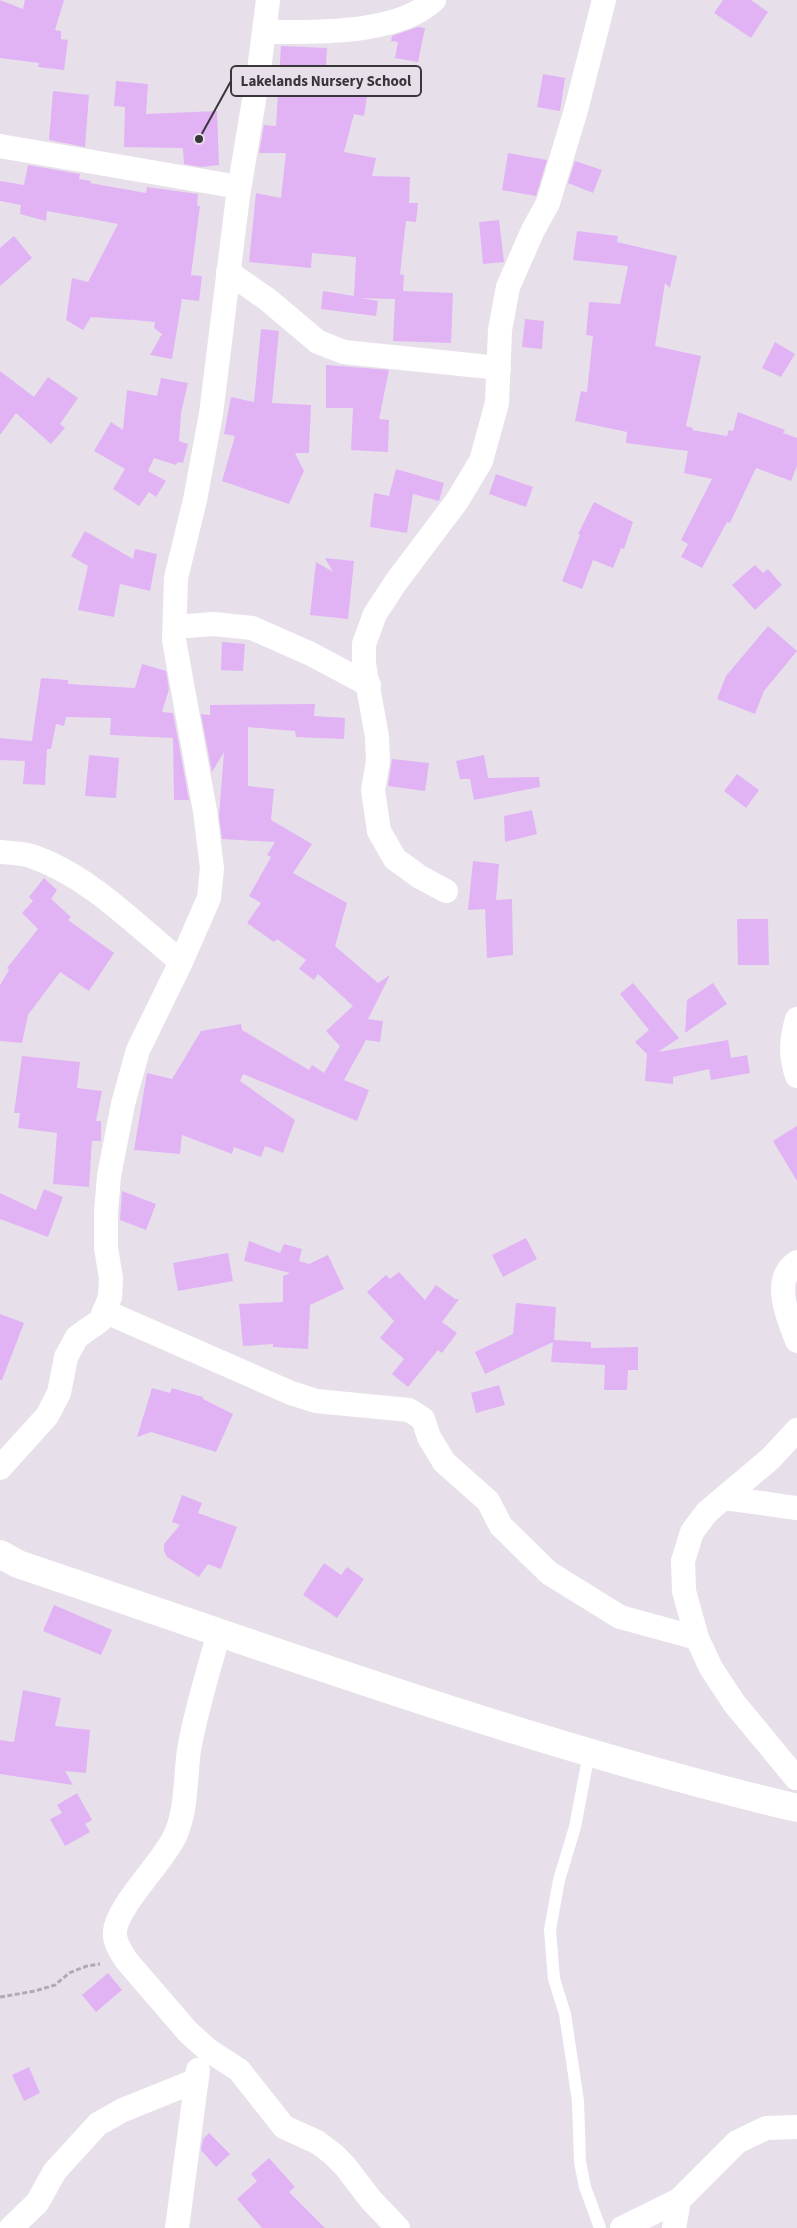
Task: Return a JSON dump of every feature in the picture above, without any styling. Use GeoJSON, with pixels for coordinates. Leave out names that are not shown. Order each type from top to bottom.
{"type":"FeatureCollection","features":[{"type":"Feature","properties":{"kind":"street"},"geometry":{"type":"LineString","coordinates":[[0,1468],[47,1416],[60,1393],[66,1357],[77,1338],[100,1320],[110,1297],[111,1278],[106,1248],[106,1213],[109,1176],[123,1104],[138,1050],[181,962],[209,898],[212,868],[205,810],[174,640],[176,578],[195,500],[211,414],[239,187],[265,32],[268,0]]}},
{"type":"Feature","properties":{"kind":"street"},"geometry":{"type":"LineString","coordinates":[[265,32],[345,30],[379,24],[402,19],[421,12],[434,0]]}},
{"type":"Feature","properties":{"kind":"street"},"geometry":{"type":"LineString","coordinates":[[446,891],[420,877],[395,859],[379,831],[373,790],[378,761],[377,737],[364,664],[364,644],[375,614],[396,582],[457,501],[481,462],[497,403],[500,330],[508,287],[533,230],[548,203],[576,110],[604,0]]}},
{"type":"Feature","properties":{"kind":"street"},"geometry":{"type":"LineString","coordinates":[[0,146],[239,187]]}},
{"type":"Feature","properties":{"kind":"street"},"geometry":{"type":"LineString","coordinates":[[228,272],[267,299],[318,342],[344,352],[499,368]]}},
{"type":"Feature","properties":{"kind":"street"},"geometry":{"type":"LineString","coordinates":[[174,627],[213,624],[252,628],[317,657],[369,684]]}},
{"type":"Feature","properties":{"kind":"street"},"geometry":{"type":"LineString","coordinates":[[0,852],[30,856],[65,871],[101,896],[181,962]]}},
{"type":"Feature","properties":{"kind":"street"},"geometry":{"type":"LineString","coordinates":[[797,1019],[791,1045],[797,1076]]}},
{"type":"Feature","properties":{"kind":"street"},"geometry":{"type":"LineString","coordinates":[[797,1262],[787,1274],[783,1286],[787,1312],[797,1341]]}},
{"type":"Feature","properties":{"kind":"street"},"geometry":{"type":"LineString","coordinates":[[104,1311],[291,1393],[316,1402],[409,1410],[423,1419],[429,1437],[444,1462],[488,1502],[501,1526],[549,1573],[620,1617],[697,1638]]}},
{"type":"Feature","properties":{"kind":"street"},"geometry":{"type":"LineString","coordinates":[[0,1554],[18,1564],[219,1633],[589,1753],[787,1806],[796,1778],[734,1703],[711,1668],[697,1638],[684,1591],[683,1561],[692,1532],[707,1512],[770,1459],[797,1430]]}},
{"type":"Feature","properties":{"kind":"street"},"geometry":{"type":"LineString","coordinates":[[724,1498],[797,1508]]}},
{"type":"Feature","properties":{"kind":"street"},"geometry":{"type":"LineString","coordinates":[[219,1633],[196,1715],[186,1770],[183,1812],[175,1837],[120,1916],[115,1933],[118,1947],[126,1960],[188,2032],[208,2050],[239,2070],[284,2127],[317,2142],[333,2154],[345,2166],[371,2200],[398,2228]]}},
{"type":"Feature","properties":{"kind":"street"},"geometry":{"type":"LineString","coordinates":[[177,2228],[195,2081],[197,2072],[208,2050]]}},
{"type":"Feature","properties":{"kind":"street"},"geometry":{"type":"LineString","coordinates":[[11,2228],[37,2203],[55,2171],[98,2124],[123,2110],[195,2081]]}},
{"type":"Feature","properties":{"kind":"street"},"geometry":{"type":"LineString","coordinates":[[622,2228],[679,2200],[737,2142],[766,2128],[797,2126]]}},
{"type":"Feature","properties":{"kind":"street"},"geometry":{"type":"LineString","coordinates":[[674,2228],[679,2200]]}},
{"type":"Feature","properties":{"kind":"lane"},"geometry":{"type":"LineString","coordinates":[[589,1753],[575,1827],[559,1880],[550,1930],[554,1979],[565,2014],[578,2101],[580,2162],[585,2187],[600,2228]]}},
{"type":"Feature","properties":{"kind":"path"},"geometry":{"type":"LineString","coordinates":[[0,1997],[36,1991],[55,1985],[68,1973],[87,1966],[126,1960]]}},
{"type":"Feature","properties":{"kind":"building"},"geometry":{"type":"Polygon","coordinates":[[[0,0],[23,9],[25,0],[64,0],[55,30],[61,31],[61,39],[68,40],[64,70],[38,67],[39,63],[0,58],[0,0]]]}},
{"type":"Feature","properties":{"kind":"building"},"geometry":{"type":"Polygon","coordinates":[[[723,0],[751,0],[768,12],[751,38],[714,13],[723,0]]]}},
{"type":"Feature","properties":{"kind":"building"},"geometry":{"type":"Polygon","coordinates":[[[418,27],[425,28],[418,62],[395,58],[398,42],[391,41],[392,36],[418,27]]]}},
{"type":"Feature","properties":{"kind":"building"},"geometry":{"type":"Polygon","coordinates":[[[281,46],[327,48],[325,83],[368,90],[364,116],[354,114],[344,152],[376,158],[372,176],[410,177],[409,203],[418,203],[416,222],[406,221],[400,274],[404,275],[403,291],[453,293],[451,343],[393,341],[395,299],[360,298],[378,301],[376,316],[321,309],[323,291],[354,296],[356,257],[312,253],[311,268],[249,262],[256,193],[281,198],[286,153],[259,153],[264,125],[276,126],[281,46]]]}},
{"type":"Feature","properties":{"kind":"building"},"geometry":{"type":"Polygon","coordinates":[[[543,74],[565,78],[560,111],[537,107],[543,74]]]}},
{"type":"Feature","properties":{"kind":"building"},"geometry":{"type":"Polygon","coordinates":[[[116,81],[148,84],[146,114],[217,111],[219,165],[201,167],[184,164],[183,148],[124,147],[125,107],[114,106],[116,81]]]}},
{"type":"Feature","properties":{"kind":"building"},"geometry":{"type":"Polygon","coordinates":[[[53,91],[89,95],[85,147],[49,140],[53,91]]]}},
{"type":"Feature","properties":{"kind":"building"},"geometry":{"type":"Polygon","coordinates":[[[508,153],[547,160],[536,196],[502,190],[508,153]]]}},
{"type":"Feature","properties":{"kind":"building"},"geometry":{"type":"Polygon","coordinates":[[[575,161],[602,170],[593,193],[568,183],[575,161]]]}},
{"type":"Feature","properties":{"kind":"building"},"geometry":{"type":"Polygon","coordinates":[[[28,165],[80,174],[79,179],[91,181],[90,183],[146,193],[147,187],[198,194],[197,206],[200,206],[191,275],[202,276],[199,301],[182,299],[172,359],[150,355],[162,334],[154,328],[155,322],[133,320],[133,318],[132,320],[91,317],[83,330],[66,320],[72,278],[88,282],[118,224],[81,217],[82,215],[80,217],[47,211],[46,221],[20,214],[21,205],[0,201],[0,181],[24,185],[28,165]]]}},
{"type":"Feature","properties":{"kind":"building"},"geometry":{"type":"Polygon","coordinates":[[[499,220],[504,262],[483,264],[479,222],[499,220]]]}},
{"type":"Feature","properties":{"kind":"building"},"geometry":{"type":"Polygon","coordinates":[[[577,231],[618,236],[617,242],[677,256],[670,288],[665,283],[655,346],[701,356],[686,426],[693,428],[692,430],[727,436],[729,430],[733,431],[738,412],[785,430],[783,433],[797,438],[797,466],[791,481],[756,468],[730,523],[727,522],[702,568],[681,557],[688,544],[681,540],[712,479],[684,473],[688,451],[626,443],[627,432],[575,421],[581,391],[587,392],[593,336],[586,335],[589,302],[620,304],[628,266],[573,260],[577,231]]]}},
{"type":"Feature","properties":{"kind":"building"},"geometry":{"type":"Polygon","coordinates":[[[14,236],[32,258],[0,286],[0,248],[14,236]]]}},
{"type":"Feature","properties":{"kind":"building"},"geometry":{"type":"Polygon","coordinates":[[[525,319],[544,321],[542,349],[522,347],[525,319]]]}},
{"type":"Feature","properties":{"kind":"building"},"geometry":{"type":"Polygon","coordinates":[[[261,329],[279,331],[272,403],[311,405],[309,453],[295,453],[304,471],[289,504],[222,481],[235,436],[224,434],[231,397],[254,402],[261,329]]]}},
{"type":"Feature","properties":{"kind":"building"},"geometry":{"type":"Polygon","coordinates":[[[775,342],[795,354],[781,377],[762,368],[775,342]]]}},
{"type":"Feature","properties":{"kind":"building"},"geometry":{"type":"Polygon","coordinates":[[[326,365],[389,370],[379,419],[389,420],[388,452],[351,450],[353,408],[326,408],[326,365]]]}},
{"type":"Feature","properties":{"kind":"building"},"geometry":{"type":"Polygon","coordinates":[[[0,371],[34,397],[48,377],[78,398],[60,424],[65,428],[51,444],[16,413],[0,435],[0,371]]]}},
{"type":"Feature","properties":{"kind":"building"},"geometry":{"type":"Polygon","coordinates":[[[161,378],[188,383],[181,413],[179,441],[188,444],[183,463],[178,462],[176,465],[154,458],[148,471],[166,481],[156,497],[149,492],[139,506],[113,489],[125,469],[94,451],[111,422],[123,430],[127,390],[157,396],[161,378]]]}},
{"type":"Feature","properties":{"kind":"building"},"geometry":{"type":"Polygon","coordinates":[[[396,469],[444,483],[439,501],[413,494],[407,533],[370,527],[374,493],[389,496],[396,469]]]}},
{"type":"Feature","properties":{"kind":"building"},"geometry":{"type":"Polygon","coordinates":[[[496,474],[533,487],[526,507],[489,494],[496,474]]]}},
{"type":"Feature","properties":{"kind":"building"},"geometry":{"type":"Polygon","coordinates":[[[594,502],[633,522],[624,549],[621,548],[613,568],[593,560],[582,589],[562,581],[580,535],[578,534],[594,502]]]}},
{"type":"Feature","properties":{"kind":"building"},"geometry":{"type":"Polygon","coordinates":[[[85,531],[133,559],[135,549],[157,554],[150,591],[120,584],[114,617],[78,610],[88,566],[71,556],[85,531]]]}},
{"type":"Feature","properties":{"kind":"building"},"geometry":{"type":"Polygon","coordinates":[[[325,558],[354,561],[348,619],[310,615],[316,562],[333,572],[325,558]]]}},
{"type":"Feature","properties":{"kind":"building"},"geometry":{"type":"Polygon","coordinates":[[[755,565],[763,573],[768,569],[782,585],[755,610],[732,585],[755,565]]]}},
{"type":"Feature","properties":{"kind":"building"},"geometry":{"type":"Polygon","coordinates":[[[768,626],[797,651],[764,691],[755,714],[717,699],[726,676],[768,626]]]}},
{"type":"Feature","properties":{"kind":"building"},"geometry":{"type":"Polygon","coordinates":[[[222,642],[245,644],[243,671],[221,670],[222,642]]]}},
{"type":"Feature","properties":{"kind":"building"},"geometry":{"type":"Polygon","coordinates":[[[142,664],[166,671],[169,689],[162,712],[173,713],[189,800],[174,800],[173,738],[110,735],[111,718],[66,717],[64,726],[56,724],[51,749],[47,749],[45,785],[23,784],[25,761],[0,760],[0,738],[32,741],[41,678],[68,680],[68,684],[135,688],[142,664]]]}},
{"type":"Feature","properties":{"kind":"building"},"geometry":{"type":"Polygon","coordinates":[[[315,704],[314,716],[345,718],[344,739],[296,737],[295,731],[248,727],[248,786],[274,789],[271,820],[312,844],[293,873],[347,903],[335,946],[378,983],[390,975],[368,1019],[383,1021],[380,1042],[366,1040],[344,1080],[369,1090],[357,1121],[243,1074],[240,1081],[295,1120],[283,1153],[265,1146],[261,1157],[234,1147],[232,1154],[182,1135],[180,1154],[134,1150],[147,1073],[172,1079],[201,1031],[241,1024],[242,1030],[309,1070],[312,1065],[324,1073],[340,1046],[326,1031],[353,1006],[318,974],[314,980],[299,969],[306,960],[277,939],[274,942],[247,923],[261,903],[249,896],[271,857],[267,855],[275,842],[222,839],[219,816],[224,752],[212,772],[201,714],[210,715],[210,705],[315,704]]]}},
{"type":"Feature","properties":{"kind":"building"},"geometry":{"type":"Polygon","coordinates":[[[89,755],[119,758],[116,798],[85,796],[89,755]]]}},
{"type":"Feature","properties":{"kind":"building"},"geometry":{"type":"Polygon","coordinates":[[[484,755],[488,778],[539,777],[540,787],[474,800],[470,779],[460,779],[456,761],[484,755]]]}},
{"type":"Feature","properties":{"kind":"building"},"geometry":{"type":"Polygon","coordinates":[[[392,759],[429,763],[425,791],[388,786],[392,759]]]}},
{"type":"Feature","properties":{"kind":"building"},"geometry":{"type":"Polygon","coordinates":[[[737,774],[759,790],[746,808],[724,791],[737,774]]]}},
{"type":"Feature","properties":{"kind":"building"},"geometry":{"type":"Polygon","coordinates":[[[532,810],[537,834],[505,842],[504,816],[532,810]]]}},
{"type":"Feature","properties":{"kind":"building"},"geometry":{"type":"Polygon","coordinates":[[[473,861],[499,864],[496,900],[512,899],[513,955],[487,958],[485,909],[468,910],[473,861]]]}},
{"type":"Feature","properties":{"kind":"building"},"geometry":{"type":"Polygon","coordinates":[[[44,878],[57,890],[51,899],[71,917],[68,920],[114,953],[89,991],[60,972],[28,1015],[22,1043],[0,1041],[0,985],[9,970],[7,968],[38,929],[22,913],[33,901],[29,897],[44,878]]]}},
{"type":"Feature","properties":{"kind":"building"},"geometry":{"type":"Polygon","coordinates":[[[737,919],[768,919],[769,965],[738,965],[737,919]]]}},
{"type":"Feature","properties":{"kind":"building"},"geometry":{"type":"Polygon","coordinates":[[[633,983],[679,1038],[658,1052],[728,1040],[731,1058],[747,1055],[750,1073],[711,1080],[709,1069],[673,1077],[673,1084],[645,1081],[647,1054],[635,1042],[649,1030],[620,994],[633,983]]]}},
{"type":"Feature","properties":{"kind":"building"},"geometry":{"type":"Polygon","coordinates":[[[713,983],[727,1004],[685,1033],[687,1000],[713,983]]]}},
{"type":"Feature","properties":{"kind":"building"},"geometry":{"type":"Polygon","coordinates":[[[22,1056],[80,1062],[77,1088],[102,1091],[96,1121],[101,1121],[101,1141],[92,1141],[89,1187],[53,1184],[57,1133],[18,1128],[20,1113],[14,1113],[22,1056]]]}},
{"type":"Feature","properties":{"kind":"building"},"geometry":{"type":"Polygon","coordinates":[[[797,1126],[797,1181],[773,1141],[797,1126]]]}},
{"type":"Feature","properties":{"kind":"building"},"geometry":{"type":"Polygon","coordinates":[[[44,1189],[63,1197],[48,1237],[0,1219],[0,1193],[36,1210],[44,1189]]]}},
{"type":"Feature","properties":{"kind":"building"},"geometry":{"type":"Polygon","coordinates":[[[122,1191],[156,1204],[146,1230],[120,1220],[122,1191]]]}},
{"type":"Feature","properties":{"kind":"building"},"geometry":{"type":"Polygon","coordinates":[[[526,1238],[537,1259],[503,1277],[492,1255],[526,1238]]]}},
{"type":"Feature","properties":{"kind":"building"},"geometry":{"type":"Polygon","coordinates":[[[249,1241],[280,1253],[284,1244],[302,1249],[299,1261],[309,1264],[328,1255],[344,1289],[310,1305],[308,1349],[273,1347],[273,1344],[243,1346],[239,1304],[283,1302],[283,1276],[290,1273],[244,1261],[249,1241]]]}},
{"type":"Feature","properties":{"kind":"building"},"geometry":{"type":"Polygon","coordinates":[[[228,1253],[233,1281],[178,1291],[173,1263],[228,1253]]]}},
{"type":"Feature","properties":{"kind":"building"},"geometry":{"type":"Polygon","coordinates":[[[399,1272],[425,1300],[436,1285],[455,1299],[459,1299],[442,1322],[457,1333],[442,1353],[438,1350],[408,1387],[392,1374],[404,1359],[380,1338],[394,1321],[367,1292],[386,1275],[390,1279],[399,1272]]]}},
{"type":"Feature","properties":{"kind":"building"},"geometry":{"type":"Polygon","coordinates":[[[516,1303],[556,1307],[554,1340],[591,1342],[591,1348],[638,1347],[638,1370],[628,1370],[627,1390],[604,1390],[605,1365],[551,1362],[553,1342],[485,1374],[475,1352],[513,1334],[516,1303]]]}},
{"type":"Feature","properties":{"kind":"building"},"geometry":{"type":"Polygon","coordinates":[[[0,1314],[24,1323],[2,1380],[0,1380],[0,1314]]]}},
{"type":"Feature","properties":{"kind":"building"},"geometry":{"type":"Polygon","coordinates":[[[499,1385],[505,1405],[476,1413],[471,1393],[499,1385]]]}},
{"type":"Feature","properties":{"kind":"building"},"geometry":{"type":"Polygon","coordinates":[[[152,1388],[170,1393],[172,1388],[203,1397],[203,1399],[233,1414],[216,1452],[151,1432],[137,1437],[152,1388]]]}},
{"type":"Feature","properties":{"kind":"building"},"geometry":{"type":"Polygon","coordinates":[[[182,1495],[202,1503],[198,1513],[237,1527],[221,1569],[208,1564],[199,1577],[167,1557],[164,1551],[164,1544],[180,1525],[172,1522],[182,1495]]]}},
{"type":"Feature","properties":{"kind":"building"},"geometry":{"type":"Polygon","coordinates":[[[324,1563],[341,1575],[347,1567],[364,1579],[337,1618],[303,1595],[324,1563]]]}},
{"type":"Feature","properties":{"kind":"building"},"geometry":{"type":"Polygon","coordinates":[[[54,1605],[112,1630],[101,1655],[43,1631],[54,1605]]]}},
{"type":"Feature","properties":{"kind":"building"},"geometry":{"type":"Polygon","coordinates":[[[23,1690],[61,1698],[55,1726],[90,1730],[86,1773],[65,1771],[73,1785],[0,1774],[0,1740],[14,1742],[23,1690]]]}},
{"type":"Feature","properties":{"kind":"building"},"geometry":{"type":"Polygon","coordinates":[[[77,1793],[92,1820],[85,1824],[90,1832],[65,1846],[50,1819],[62,1813],[57,1805],[77,1793]]]}},
{"type":"Feature","properties":{"kind":"building"},"geometry":{"type":"Polygon","coordinates":[[[108,1973],[122,1990],[96,2012],[82,1995],[108,1973]]]}},
{"type":"Feature","properties":{"kind":"building"},"geometry":{"type":"Polygon","coordinates":[[[29,2067],[40,2093],[24,2101],[12,2075],[29,2067]]]}},
{"type":"Feature","properties":{"kind":"building"},"geometry":{"type":"Polygon","coordinates":[[[209,2133],[230,2154],[216,2167],[201,2150],[203,2139],[209,2133]]]}},
{"type":"Feature","properties":{"kind":"building"},"geometry":{"type":"Polygon","coordinates":[[[269,2158],[295,2187],[289,2192],[325,2228],[262,2228],[237,2199],[257,2181],[251,2174],[269,2158]]]}},
{"type":"Feature","properties":{"kind":"place","name":"Lakelands Nursery School"},"geometry":{"type":"Point","coordinates":[199,139]}}]}
